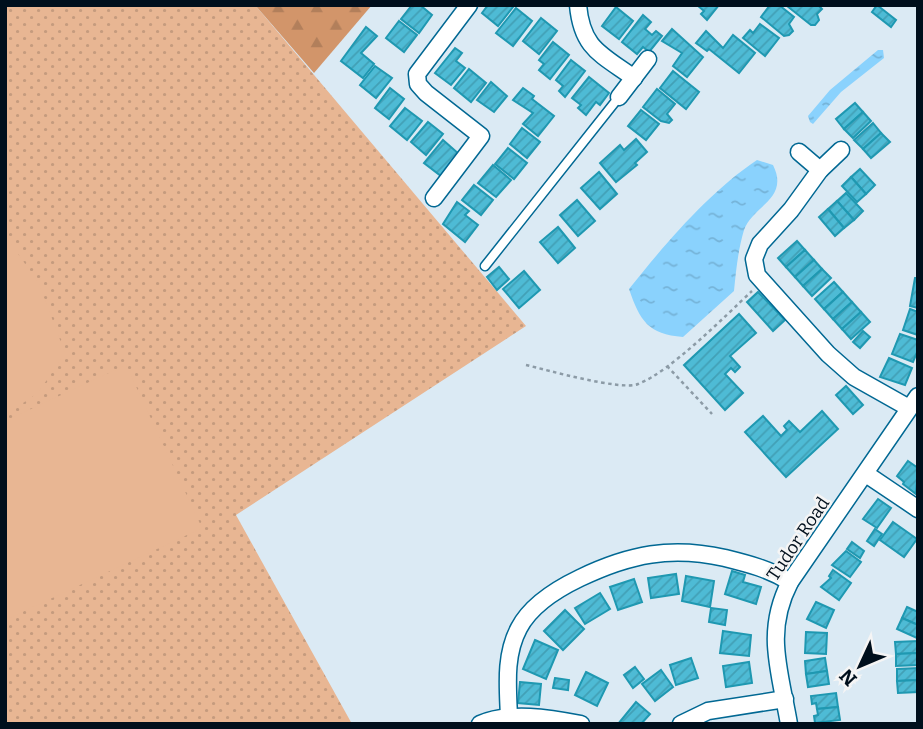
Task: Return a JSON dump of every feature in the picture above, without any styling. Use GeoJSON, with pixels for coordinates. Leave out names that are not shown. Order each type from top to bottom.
{"type":"FeatureCollection","features":[{"type":"Feature","properties":{"kind":"street"},"geometry":{"type":"LineString","coordinates":[[434,198],[481,136],[426,93],[418,84],[416,74],[470,5]]}},
{"type":"Feature","properties":{"kind":"street"},"geometry":{"type":"LineString","coordinates":[[578,5],[579,20],[587,41],[634,78]]}},
{"type":"Feature","properties":{"kind":"street"},"geometry":{"type":"LineString","coordinates":[[619,97],[649,59]]}},
{"type":"Feature","properties":{"kind":"street"},"geometry":{"type":"LineString","coordinates":[[841,150],[820,170],[791,210],[760,244],[754,259],[757,275],[828,354],[854,377],[914,402]]}},
{"type":"Feature","properties":{"kind":"street"},"geometry":{"type":"LineString","coordinates":[[799,152],[820,170]]}},
{"type":"Feature","properties":{"kind":"street","name":"Tudor Road"},"geometry":{"type":"LineString","coordinates":[[789,724],[774,635],[776,616],[790,582],[914,402]]}},
{"type":"Feature","properties":{"kind":"street"},"geometry":{"type":"LineString","coordinates":[[866,474],[918,509]]}},
{"type":"Feature","properties":{"kind":"street"},"geometry":{"type":"LineString","coordinates":[[509,718],[509,662],[522,622],[544,600],[569,583],[637,557],[673,551],[706,554],[755,565],[790,582]]}},
{"type":"Feature","properties":{"kind":"street"},"geometry":{"type":"LineString","coordinates":[[681,724],[708,711],[785,699]]}},
{"type":"Feature","properties":{"kind":"street"},"geometry":{"type":"LineString","coordinates":[[480,724],[509,718],[581,724]]}},
{"type":"Feature","properties":{"kind":"lane"},"geometry":{"type":"LineString","coordinates":[[485,266],[619,97]]}},
{"type":"Feature","properties":{"kind":"path"},"geometry":{"type":"LineString","coordinates":[[526,365],[579,379],[636,385],[667,366],[763,282]]}},
{"type":"Feature","properties":{"kind":"path"},"geometry":{"type":"LineString","coordinates":[[667,366],[712,414]]}},
{"type":"Feature","properties":{"kind":"shaded area"},"geometry":{"type":"Polygon","coordinates":[[[5,5],[255,5],[526,326],[236,515],[352,724],[5,724],[5,5]]]}},
{"type":"Feature","properties":{"kind":"shaded area"},"geometry":{"type":"Polygon","coordinates":[[[5,235],[39,284],[65,353],[38,393],[5,415],[5,235]]]}},
{"type":"Feature","properties":{"kind":"shaded area"},"geometry":{"type":"Polygon","coordinates":[[[126,365],[202,528],[5,620],[5,421],[126,365]]]}},
{"type":"Feature","properties":{"kind":"green space"},"geometry":{"type":"Polygon","coordinates":[[[255,5],[372,5],[314,73],[255,5]]]}},
{"type":"Feature","properties":{"kind":"water"},"geometry":{"type":"Polygon","coordinates":[[[878,50],[883,50],[884,58],[841,92],[813,124],[810,122],[808,116],[830,90],[878,50]]]}},
{"type":"Feature","properties":{"kind":"water"},"geometry":{"type":"Polygon","coordinates":[[[757,160],[773,165],[777,186],[744,230],[734,291],[683,337],[653,329],[637,310],[629,289],[705,203],[757,160]]]}},
{"type":"Feature","properties":{"kind":"building"},"geometry":{"type":"Polygon","coordinates":[[[412,5],[420,5],[432,15],[419,33],[401,19],[412,5]]]}},
{"type":"Feature","properties":{"kind":"building"},"geometry":{"type":"Polygon","coordinates":[[[488,5],[513,7],[498,26],[482,13],[488,5]]]}},
{"type":"Feature","properties":{"kind":"building"},"geometry":{"type":"Polygon","coordinates":[[[697,5],[719,5],[707,20],[701,14],[704,11],[697,5]]]}},
{"type":"Feature","properties":{"kind":"building"},"geometry":{"type":"Polygon","coordinates":[[[770,5],[779,5],[794,17],[789,24],[793,31],[789,35],[784,36],[761,17],[770,5]]]}},
{"type":"Feature","properties":{"kind":"building"},"geometry":{"type":"Polygon","coordinates":[[[818,5],[822,9],[817,14],[819,20],[815,25],[811,25],[787,6],[818,5]]]}},
{"type":"Feature","properties":{"kind":"building"},"geometry":{"type":"Polygon","coordinates":[[[877,5],[896,20],[891,27],[872,12],[877,5]]]}},
{"type":"Feature","properties":{"kind":"building"},"geometry":{"type":"Polygon","coordinates":[[[616,7],[633,21],[619,39],[602,26],[616,7]]]}},
{"type":"Feature","properties":{"kind":"building"},"geometry":{"type":"Polygon","coordinates":[[[516,8],[532,21],[513,46],[496,33],[516,8]]]}},
{"type":"Feature","properties":{"kind":"building"},"geometry":{"type":"Polygon","coordinates":[[[643,15],[651,22],[645,29],[652,35],[656,31],[662,36],[649,52],[643,47],[637,54],[622,42],[643,15]]]}},
{"type":"Feature","properties":{"kind":"building"},"geometry":{"type":"Polygon","coordinates":[[[541,18],[557,31],[539,54],[523,41],[541,18]]]}},
{"type":"Feature","properties":{"kind":"building"},"geometry":{"type":"Polygon","coordinates":[[[399,21],[417,35],[404,52],[386,38],[399,21]]]}},
{"type":"Feature","properties":{"kind":"building"},"geometry":{"type":"Polygon","coordinates":[[[760,24],[779,38],[765,56],[743,38],[750,30],[753,33],[760,24]]]}},
{"type":"Feature","properties":{"kind":"building"},"geometry":{"type":"Polygon","coordinates":[[[366,27],[377,36],[361,53],[374,64],[363,78],[341,61],[366,27]]]}},
{"type":"Feature","properties":{"kind":"building"},"geometry":{"type":"Polygon","coordinates":[[[672,29],[703,57],[687,77],[673,66],[682,53],[662,41],[672,29]]]}},
{"type":"Feature","properties":{"kind":"building"},"geometry":{"type":"Polygon","coordinates":[[[706,31],[723,48],[733,35],[755,53],[739,73],[709,49],[707,51],[696,43],[706,31]]]}},
{"type":"Feature","properties":{"kind":"building"},"geometry":{"type":"Polygon","coordinates":[[[553,42],[569,55],[550,79],[539,70],[544,64],[539,60],[553,42]]]}},
{"type":"Feature","properties":{"kind":"building"},"geometry":{"type":"Polygon","coordinates":[[[455,48],[462,53],[456,61],[465,68],[451,85],[435,73],[455,48]]]}},
{"type":"Feature","properties":{"kind":"building"},"geometry":{"type":"Polygon","coordinates":[[[571,60],[585,71],[565,97],[559,91],[563,86],[556,80],[571,60]]]}},
{"type":"Feature","properties":{"kind":"building"},"geometry":{"type":"Polygon","coordinates":[[[375,66],[392,78],[376,98],[360,85],[375,66]]]}},
{"type":"Feature","properties":{"kind":"building"},"geometry":{"type":"Polygon","coordinates":[[[469,69],[486,83],[471,102],[454,88],[469,69]]]}},
{"type":"Feature","properties":{"kind":"building"},"geometry":{"type":"Polygon","coordinates":[[[673,71],[699,92],[686,109],[660,88],[673,71]]]}},
{"type":"Feature","properties":{"kind":"building"},"geometry":{"type":"Polygon","coordinates":[[[589,77],[609,93],[600,105],[596,102],[586,115],[578,108],[581,105],[572,98],[589,77]]]}},
{"type":"Feature","properties":{"kind":"building"},"geometry":{"type":"Polygon","coordinates":[[[491,82],[507,96],[494,112],[477,100],[491,82]]]}},
{"type":"Feature","properties":{"kind":"building"},"geometry":{"type":"Polygon","coordinates":[[[390,88],[404,99],[389,119],[375,108],[390,88]]]}},
{"type":"Feature","properties":{"kind":"building"},"geometry":{"type":"Polygon","coordinates":[[[523,88],[534,96],[532,99],[554,116],[538,136],[523,124],[533,113],[513,100],[523,88]]]}},
{"type":"Feature","properties":{"kind":"building"},"geometry":{"type":"Polygon","coordinates":[[[657,89],[675,104],[667,114],[672,120],[669,123],[661,121],[643,107],[657,89]]]}},
{"type":"Feature","properties":{"kind":"building"},"geometry":{"type":"Polygon","coordinates":[[[855,103],[863,112],[844,129],[836,119],[855,103]]]}},
{"type":"Feature","properties":{"kind":"building"},"geometry":{"type":"Polygon","coordinates":[[[405,108],[422,121],[407,140],[390,126],[405,108]]]}},
{"type":"Feature","properties":{"kind":"building"},"geometry":{"type":"Polygon","coordinates":[[[641,110],[659,124],[646,140],[628,126],[641,110]]]}},
{"type":"Feature","properties":{"kind":"building"},"geometry":{"type":"Polygon","coordinates":[[[863,112],[871,121],[853,138],[844,129],[863,112]]]}},
{"type":"Feature","properties":{"kind":"building"},"geometry":{"type":"Polygon","coordinates":[[[428,122],[443,134],[426,155],[411,142],[428,122]]]}},
{"type":"Feature","properties":{"kind":"building"},"geometry":{"type":"Polygon","coordinates":[[[873,123],[881,133],[863,149],[854,140],[873,123]]]}},
{"type":"Feature","properties":{"kind":"building"},"geometry":{"type":"Polygon","coordinates":[[[522,128],[540,142],[527,158],[510,144],[522,128]]]}},
{"type":"Feature","properties":{"kind":"building"},"geometry":{"type":"Polygon","coordinates":[[[881,133],[890,142],[871,158],[863,149],[881,133]]]}},
{"type":"Feature","properties":{"kind":"building"},"geometry":{"type":"Polygon","coordinates":[[[636,139],[647,152],[635,163],[637,165],[616,182],[600,163],[620,145],[624,150],[636,139]]]}},
{"type":"Feature","properties":{"kind":"building"},"geometry":{"type":"Polygon","coordinates":[[[443,140],[459,154],[441,176],[424,163],[443,140]]]}},
{"type":"Feature","properties":{"kind":"building"},"geometry":{"type":"Polygon","coordinates":[[[508,148],[527,163],[514,179],[495,164],[508,148]]]}},
{"type":"Feature","properties":{"kind":"building"},"geometry":{"type":"Polygon","coordinates":[[[493,165],[511,180],[496,197],[478,183],[493,165]]]}},
{"type":"Feature","properties":{"kind":"building"},"geometry":{"type":"Polygon","coordinates":[[[860,169],[875,185],[866,194],[851,177],[860,169]]]}},
{"type":"Feature","properties":{"kind":"building"},"geometry":{"type":"Polygon","coordinates":[[[599,172],[617,194],[600,209],[581,188],[599,172]]]}},
{"type":"Feature","properties":{"kind":"building"},"geometry":{"type":"Polygon","coordinates":[[[851,177],[866,194],[857,202],[842,186],[851,177]]]}},
{"type":"Feature","properties":{"kind":"building"},"geometry":{"type":"Polygon","coordinates":[[[474,185],[493,200],[481,215],[462,200],[474,185]]]}},
{"type":"Feature","properties":{"kind":"building"},"geometry":{"type":"Polygon","coordinates":[[[846,193],[863,211],[854,220],[837,201],[846,193]]]}},
{"type":"Feature","properties":{"kind":"building"},"geometry":{"type":"Polygon","coordinates":[[[577,200],[595,221],[578,236],[560,215],[577,200]]]}},
{"type":"Feature","properties":{"kind":"building"},"geometry":{"type":"Polygon","coordinates":[[[837,201],[854,220],[844,228],[828,209],[837,201]]]}},
{"type":"Feature","properties":{"kind":"building"},"geometry":{"type":"Polygon","coordinates":[[[457,202],[469,211],[465,215],[478,225],[465,242],[443,224],[457,202]]]}},
{"type":"Feature","properties":{"kind":"building"},"geometry":{"type":"Polygon","coordinates":[[[828,209],[844,228],[835,236],[819,217],[828,209]]]}},
{"type":"Feature","properties":{"kind":"building"},"geometry":{"type":"Polygon","coordinates":[[[558,227],[575,248],[558,263],[540,242],[558,227]]]}},
{"type":"Feature","properties":{"kind":"building"},"geometry":{"type":"Polygon","coordinates":[[[797,241],[805,250],[786,267],[778,258],[797,241]]]}},
{"type":"Feature","properties":{"kind":"building"},"geometry":{"type":"Polygon","coordinates":[[[805,250],[814,260],[795,277],[786,267],[805,250]]]}},
{"type":"Feature","properties":{"kind":"building"},"geometry":{"type":"Polygon","coordinates":[[[814,260],[822,269],[803,286],[795,277],[814,260]]]}},
{"type":"Feature","properties":{"kind":"building"},"geometry":{"type":"Polygon","coordinates":[[[499,267],[509,279],[497,290],[487,277],[499,267]]]}},
{"type":"Feature","properties":{"kind":"building"},"geometry":{"type":"Polygon","coordinates":[[[822,269],[831,278],[812,296],[803,286],[822,269]]]}},
{"type":"Feature","properties":{"kind":"building"},"geometry":{"type":"Polygon","coordinates":[[[524,271],[540,290],[519,308],[503,289],[524,271]]]}},
{"type":"Feature","properties":{"kind":"building"},"geometry":{"type":"Polygon","coordinates":[[[915,278],[918,278],[918,308],[910,306],[915,278]]]}},
{"type":"Feature","properties":{"kind":"building"},"geometry":{"type":"Polygon","coordinates":[[[834,282],[843,292],[824,309],[815,299],[834,282]]]}},
{"type":"Feature","properties":{"kind":"building"},"geometry":{"type":"Polygon","coordinates":[[[758,292],[785,320],[773,331],[747,302],[758,292]]]}},
{"type":"Feature","properties":{"kind":"building"},"geometry":{"type":"Polygon","coordinates":[[[843,292],[852,302],[833,319],[824,309],[843,292]]]}},
{"type":"Feature","properties":{"kind":"building"},"geometry":{"type":"Polygon","coordinates":[[[852,302],[861,312],[842,329],[833,319],[852,302]]]}},
{"type":"Feature","properties":{"kind":"building"},"geometry":{"type":"Polygon","coordinates":[[[910,309],[918,312],[918,335],[903,330],[910,309]]]}},
{"type":"Feature","properties":{"kind":"building"},"geometry":{"type":"Polygon","coordinates":[[[861,312],[870,322],[851,339],[842,329],[861,312]]]}},
{"type":"Feature","properties":{"kind":"building"},"geometry":{"type":"Polygon","coordinates":[[[739,314],[756,333],[730,356],[740,367],[735,372],[731,368],[725,374],[743,393],[725,410],[684,365],[739,314]]]}},
{"type":"Feature","properties":{"kind":"building"},"geometry":{"type":"Polygon","coordinates":[[[863,331],[870,337],[860,348],[853,342],[863,331]]]}},
{"type":"Feature","properties":{"kind":"building"},"geometry":{"type":"Polygon","coordinates":[[[900,334],[918,340],[918,350],[913,362],[892,354],[900,334]]]}},
{"type":"Feature","properties":{"kind":"building"},"geometry":{"type":"Polygon","coordinates":[[[889,358],[912,368],[905,385],[880,377],[889,358]]]}},
{"type":"Feature","properties":{"kind":"building"},"geometry":{"type":"Polygon","coordinates":[[[846,386],[863,405],[853,414],[836,395],[846,386]]]}},
{"type":"Feature","properties":{"kind":"building"},"geometry":{"type":"Polygon","coordinates":[[[822,411],[838,429],[786,477],[745,432],[763,416],[781,436],[787,430],[784,426],[789,421],[800,432],[822,411]]]}},
{"type":"Feature","properties":{"kind":"building"},"geometry":{"type":"Polygon","coordinates":[[[908,461],[918,468],[916,494],[897,476],[908,461]]]}},
{"type":"Feature","properties":{"kind":"building"},"geometry":{"type":"Polygon","coordinates":[[[878,499],[891,508],[877,528],[863,519],[878,499]]]}},
{"type":"Feature","properties":{"kind":"building"},"geometry":{"type":"Polygon","coordinates":[[[893,522],[917,539],[904,557],[880,540],[893,522]]]}},
{"type":"Feature","properties":{"kind":"building"},"geometry":{"type":"Polygon","coordinates":[[[875,529],[882,534],[874,546],[867,541],[875,529]]]}},
{"type":"Feature","properties":{"kind":"building"},"geometry":{"type":"Polygon","coordinates":[[[852,542],[864,551],[860,558],[847,549],[852,542]]]}},
{"type":"Feature","properties":{"kind":"building"},"geometry":{"type":"Polygon","coordinates":[[[846,551],[861,562],[850,577],[832,565],[846,551]]]}},
{"type":"Feature","properties":{"kind":"building"},"geometry":{"type":"Polygon","coordinates":[[[833,570],[851,583],[839,600],[821,587],[831,578],[829,576],[833,570]]]}},
{"type":"Feature","properties":{"kind":"building"},"geometry":{"type":"Polygon","coordinates":[[[732,571],[745,575],[743,582],[761,587],[756,604],[725,594],[732,571]]]}},
{"type":"Feature","properties":{"kind":"building"},"geometry":{"type":"Polygon","coordinates":[[[676,574],[679,594],[651,598],[648,578],[676,574]]]}},
{"type":"Feature","properties":{"kind":"building"},"geometry":{"type":"Polygon","coordinates":[[[686,576],[714,581],[710,607],[682,601],[686,576]]]}},
{"type":"Feature","properties":{"kind":"building"},"geometry":{"type":"Polygon","coordinates":[[[634,579],[642,602],[618,610],[610,587],[634,579]]]}},
{"type":"Feature","properties":{"kind":"building"},"geometry":{"type":"Polygon","coordinates":[[[600,593],[610,609],[585,624],[575,608],[600,593]]]}},
{"type":"Feature","properties":{"kind":"building"},"geometry":{"type":"Polygon","coordinates":[[[816,602],[834,610],[826,628],[807,619],[816,602]]]}},
{"type":"Feature","properties":{"kind":"building"},"geometry":{"type":"Polygon","coordinates":[[[907,607],[918,612],[918,625],[902,618],[907,607]]]}},
{"type":"Feature","properties":{"kind":"building"},"geometry":{"type":"Polygon","coordinates":[[[711,608],[727,610],[725,625],[709,622],[711,608]]]}},
{"type":"Feature","properties":{"kind":"building"},"geometry":{"type":"Polygon","coordinates":[[[565,610],[584,629],[563,650],[544,631],[565,610]]]}},
{"type":"Feature","properties":{"kind":"building"},"geometry":{"type":"Polygon","coordinates":[[[902,618],[918,625],[917,638],[897,629],[902,618]]]}},
{"type":"Feature","properties":{"kind":"building"},"geometry":{"type":"Polygon","coordinates":[[[723,631],[751,635],[749,656],[720,653],[723,631]]]}},
{"type":"Feature","properties":{"kind":"building"},"geometry":{"type":"Polygon","coordinates":[[[806,632],[827,633],[826,654],[805,653],[806,632]]]}},
{"type":"Feature","properties":{"kind":"building"},"geometry":{"type":"Polygon","coordinates":[[[535,640],[558,650],[546,679],[523,669],[535,640]]]}},
{"type":"Feature","properties":{"kind":"building"},"geometry":{"type":"Polygon","coordinates":[[[918,641],[918,653],[896,654],[895,642],[918,641]]]}},
{"type":"Feature","properties":{"kind":"building"},"geometry":{"type":"Polygon","coordinates":[[[918,653],[918,665],[896,666],[896,654],[918,653]]]}},
{"type":"Feature","properties":{"kind":"building"},"geometry":{"type":"Polygon","coordinates":[[[691,658],[698,678],[676,685],[670,665],[691,658]]]}},
{"type":"Feature","properties":{"kind":"building"},"geometry":{"type":"Polygon","coordinates":[[[825,658],[827,671],[806,674],[805,661],[825,658]]]}},
{"type":"Feature","properties":{"kind":"building"},"geometry":{"type":"Polygon","coordinates":[[[749,662],[752,683],[726,687],[723,666],[749,662]]]}},
{"type":"Feature","properties":{"kind":"building"},"geometry":{"type":"Polygon","coordinates":[[[635,667],[644,679],[633,688],[624,675],[635,667]]]}},
{"type":"Feature","properties":{"kind":"building"},"geometry":{"type":"Polygon","coordinates":[[[918,668],[918,680],[897,681],[897,669],[918,668]]]}},
{"type":"Feature","properties":{"kind":"building"},"geometry":{"type":"Polygon","coordinates":[[[661,670],[673,687],[655,701],[642,684],[661,670]]]}},
{"type":"Feature","properties":{"kind":"building"},"geometry":{"type":"Polygon","coordinates":[[[827,671],[829,684],[808,687],[806,674],[827,671]]]}},
{"type":"Feature","properties":{"kind":"building"},"geometry":{"type":"Polygon","coordinates":[[[586,672],[608,683],[597,706],[575,695],[586,672]]]}},
{"type":"Feature","properties":{"kind":"building"},"geometry":{"type":"Polygon","coordinates":[[[555,678],[569,680],[568,690],[553,688],[555,678]]]}},
{"type":"Feature","properties":{"kind":"building"},"geometry":{"type":"Polygon","coordinates":[[[918,680],[918,692],[898,693],[897,681],[918,680]]]}},
{"type":"Feature","properties":{"kind":"building"},"geometry":{"type":"Polygon","coordinates":[[[520,682],[541,684],[539,705],[518,703],[520,682]]]}},
{"type":"Feature","properties":{"kind":"building"},"geometry":{"type":"Polygon","coordinates":[[[836,693],[838,707],[817,709],[816,703],[812,704],[811,696],[836,693]]]}},
{"type":"Feature","properties":{"kind":"building"},"geometry":{"type":"Polygon","coordinates":[[[636,702],[650,714],[641,724],[618,724],[636,702]]]}},
{"type":"Feature","properties":{"kind":"building"},"geometry":{"type":"Polygon","coordinates":[[[838,707],[840,720],[815,723],[817,709],[838,707]]]}}]}
